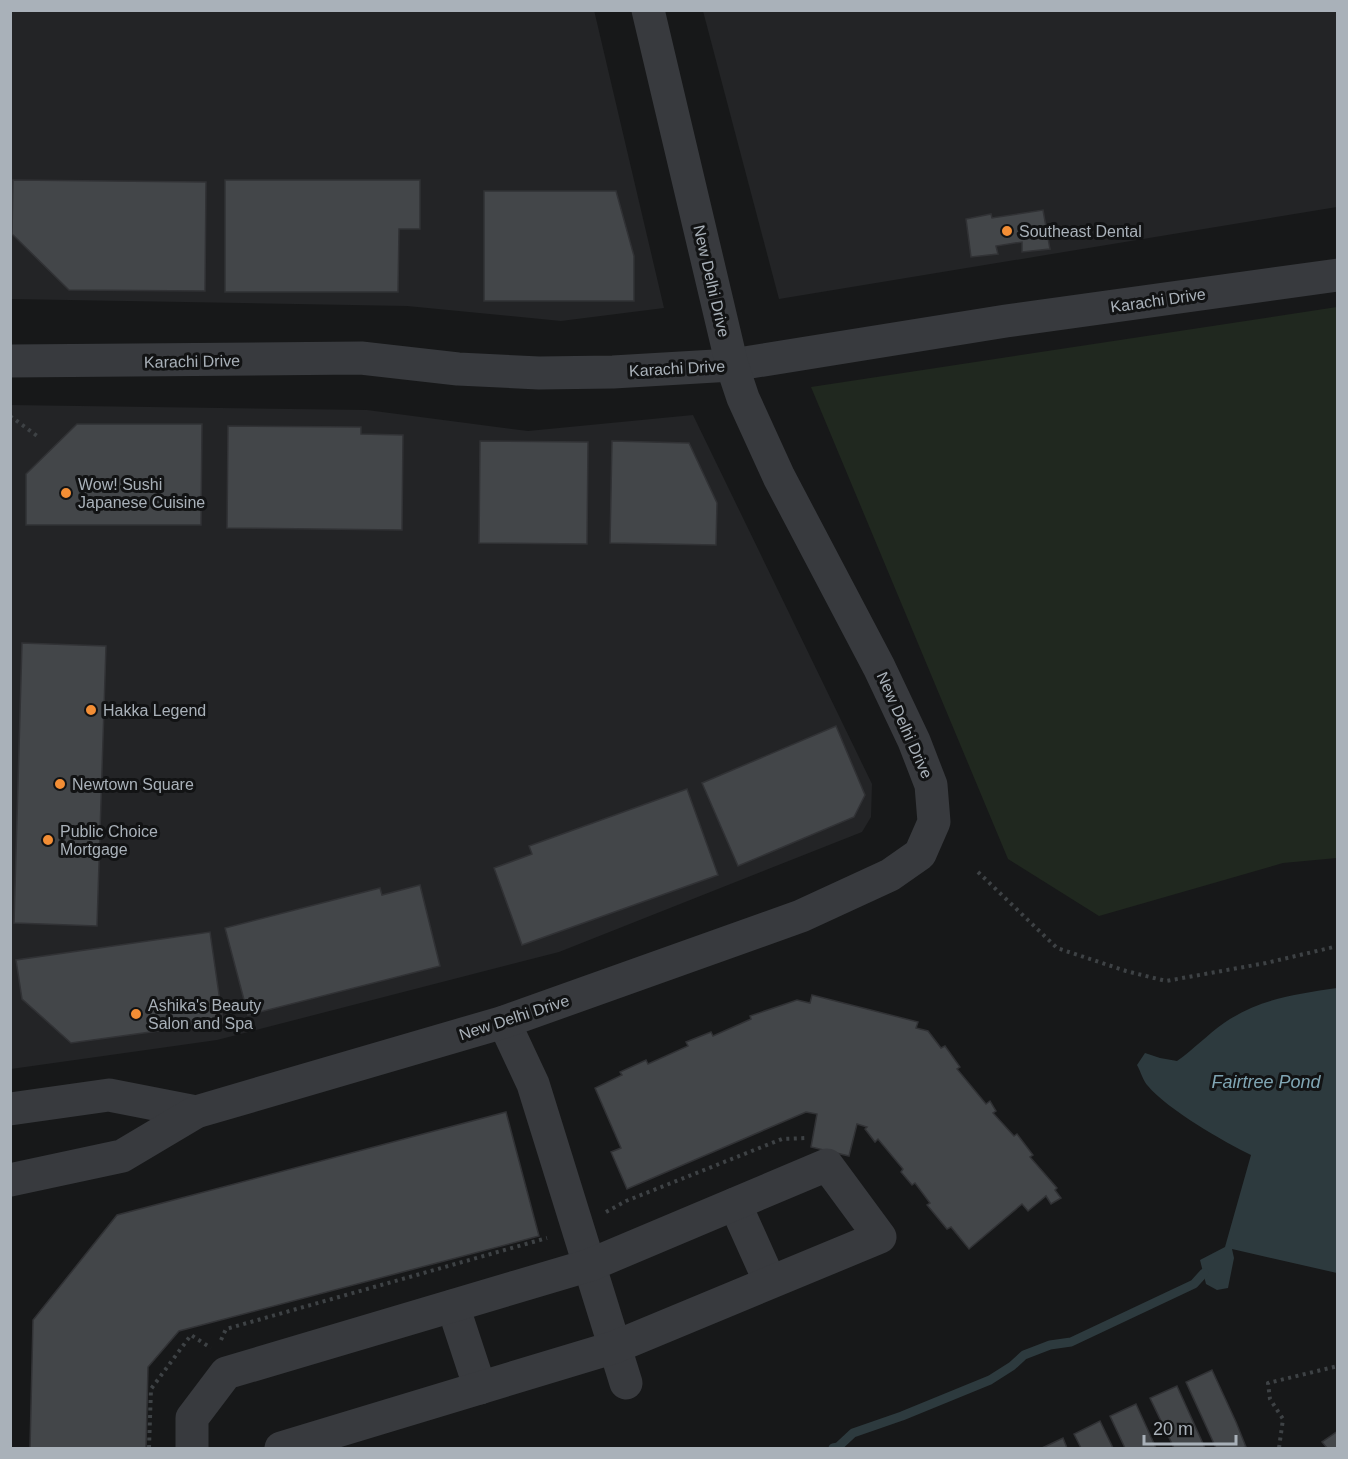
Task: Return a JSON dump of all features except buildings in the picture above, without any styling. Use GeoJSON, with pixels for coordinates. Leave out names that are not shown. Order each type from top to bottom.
{"type":"FeatureCollection","features":[{"type":"Feature","properties":{"kind":"street","name":"New Delhi Drive"},"geometry":{"type":"LineString","coordinates":[[10,1180],[122,1156],[196,1112],[504,1022],[801,916],[890,875],[920,854],[934,822],[932,786],[914,741],[879,667],[779,477],[743,398],[732,365],[648,10]]}},
{"type":"Feature","properties":{"kind":"street","name":"Karachi Drive"},"geometry":{"type":"LineString","coordinates":[[10,361],[361,358],[458,369],[539,373],[613,372],[732,365],[1006,321],[1338,274]]}},
{"type":"Feature","properties":{"kind":"street"},"geometry":{"type":"LineString","coordinates":[[504,1022],[533,1084],[626,1383]]}},
{"type":"Feature","properties":{"kind":"street","name":"New Delhi Drive"},"geometry":{"type":"LineString","coordinates":[[10,1109],[109,1095],[196,1112]]}},
{"type":"Feature","properties":{"kind":"street"},"geometry":{"type":"LineString","coordinates":[[192,1449],[192,1418],[226,1373],[590,1265],[827,1165],[880,1237],[615,1347],[281,1449]]}},
{"type":"Feature","properties":{"kind":"street"},"geometry":{"type":"LineString","coordinates":[[735,1204],[770,1282]]}},
{"type":"Feature","properties":{"kind":"street"},"geometry":{"type":"LineString","coordinates":[[453,1306],[480,1388]]}},
{"type":"Feature","properties":{"kind":"path"},"geometry":{"type":"LineString","coordinates":[[10,416],[40,438]]}},
{"type":"Feature","properties":{"kind":"path"},"geometry":{"type":"LineString","coordinates":[[978,872],[1057,948],[1126,972],[1166,981],[1266,963],[1338,946]]}},
{"type":"Feature","properties":{"kind":"path"},"geometry":{"type":"LineString","coordinates":[[220,1344],[226,1329],[534,1244],[578,1227],[626,1202],[782,1139],[813,1137]]}},
{"type":"Feature","properties":{"kind":"path"},"geometry":{"type":"LineString","coordinates":[[149,1449],[151,1389],[191,1335],[217,1352]]}},
{"type":"Feature","properties":{"kind":"path"},"geometry":{"type":"LineString","coordinates":[[1279,1449],[1283,1419],[1270,1399],[1268,1383],[1338,1366]]}},
{"type":"Feature","properties":{"kind":"shaded area"},"geometry":{"type":"Polygon","coordinates":[[[594,10],[664,308],[561,321],[407,306],[11,299],[11,11],[594,10]]]}},
{"type":"Feature","properties":{"kind":"shaded area"},"geometry":{"type":"Polygon","coordinates":[[[703,11],[1337,11],[1337,207],[779,299],[703,11]]]}},
{"type":"Feature","properties":{"kind":"shaded area"},"geometry":{"type":"Polygon","coordinates":[[[1337,307],[1337,858],[1283,863],[1099,916],[1008,859],[811,387],[1337,307]]]}},
{"type":"Feature","properties":{"kind":"shaded area"},"geometry":{"type":"Polygon","coordinates":[[[10,405],[367,410],[528,431],[693,415],[872,784],[871,817],[862,832],[559,952],[217,1040],[11,1069],[10,405]]]}},
{"type":"Feature","properties":{"kind":"water","name":"Fairtree Pond"},"geometry":{"type":"Polygon","coordinates":[[[1337,988],[1337,1273],[1232,1249],[1234,1258],[1228,1288],[1217,1290],[1206,1284],[1200,1260],[1225,1247],[1251,1155],[1212,1134],[1168,1105],[1146,1084],[1137,1065],[1145,1053],[1177,1061],[1224,1023],[1251,1008],[1292,995],[1337,988]]]}},
{"type":"Feature","properties":{"kind":"waterway"},"geometry":{"type":"LineString","coordinates":[[833,1448],[838,1447],[853,1433],[902,1416],[990,1380],[1024,1355],[1050,1345],[1071,1342],[1194,1284],[1204,1273]]}},
{"type":"Feature","properties":{"kind":"place","name":"Southeast Dental"},"geometry":{"type":"Point","coordinates":[1007,231]}},
{"type":"Feature","properties":{"kind":"place","name":"Wow! Sushi Japanese Cuisine"},"geometry":{"type":"Point","coordinates":[66,493]}},
{"type":"Feature","properties":{"kind":"place","name":"Hakka Legend"},"geometry":{"type":"Point","coordinates":[91,710]}},
{"type":"Feature","properties":{"kind":"place","name":"Newtown Square"},"geometry":{"type":"Point","coordinates":[60,784]}},
{"type":"Feature","properties":{"kind":"place","name":"Public Choice Mortgage"},"geometry":{"type":"Point","coordinates":[48,840]}},
{"type":"Feature","properties":{"kind":"place","name":"Ashika's Beauty Salon and Spa"},"geometry":{"type":"Point","coordinates":[136,1014]}}]}
